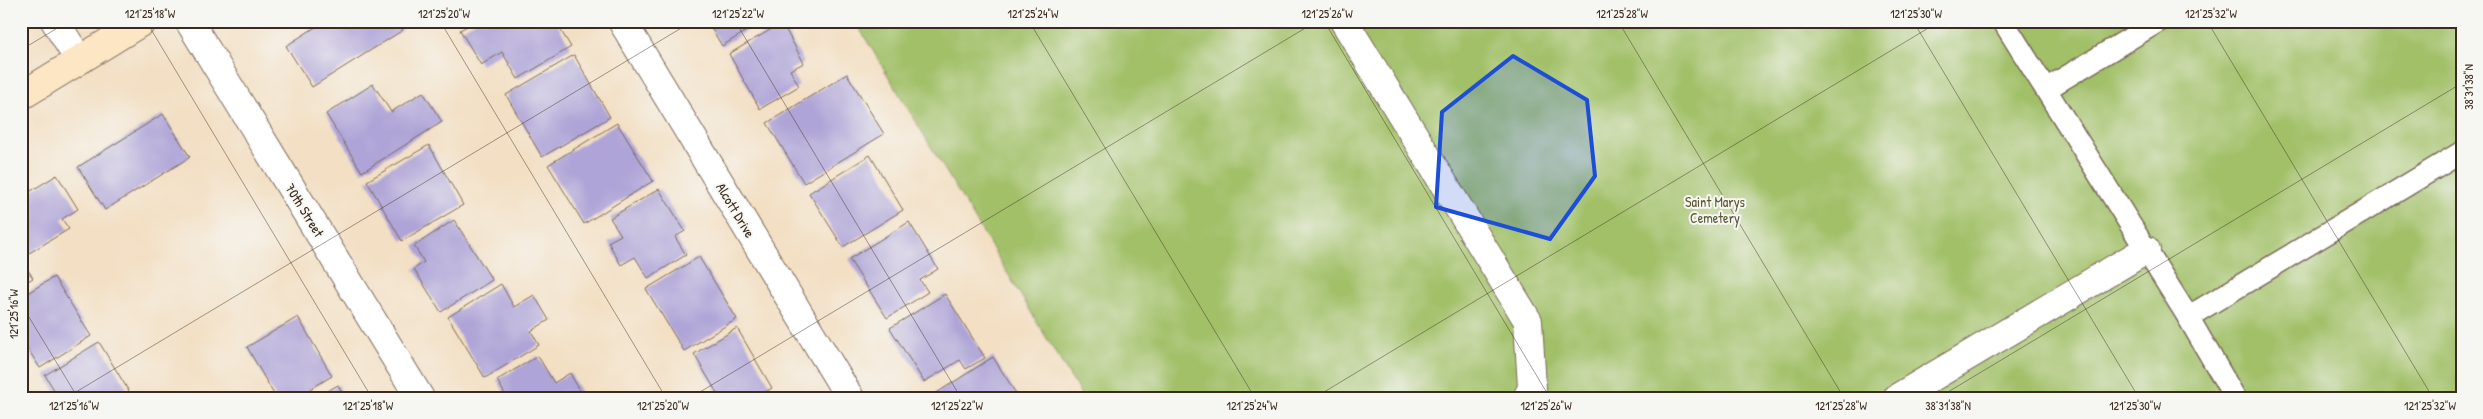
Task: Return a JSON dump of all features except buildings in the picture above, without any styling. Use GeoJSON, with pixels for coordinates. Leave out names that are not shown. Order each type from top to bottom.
{"type":"FeatureCollection","features":[{"type":"Feature","properties":{"kind":"main road"},"geometry":{"type":"LineString","coordinates":[[21,96],[143,21]]}},
{"type":"Feature","properties":{"kind":"street"},"geometry":{"type":"LineString","coordinates":[[55,21],[79,60]]}},
{"type":"Feature","properties":{"kind":"street","name":"70th Street"},"geometry":{"type":"LineString","coordinates":[[189,21],[420,398]]}},
{"type":"Feature","properties":{"kind":"street","name":"Alcott Drive"},"geometry":{"type":"LineString","coordinates":[[622,21],[850,398]]}},
{"type":"Feature","properties":{"kind":"street"},"geometry":{"type":"LineString","coordinates":[[1344,21],[1528,321],[1532,388],[1527,398]]}},
{"type":"Feature","properties":{"kind":"street"},"geometry":{"type":"LineString","coordinates":[[1897,398],[2146,250]]}},
{"type":"Feature","properties":{"kind":"lane"},"geometry":{"type":"LineString","coordinates":[[2003,21],[2188,317],[2235,398]]}},
{"type":"Feature","properties":{"kind":"lane"},"geometry":{"type":"LineString","coordinates":[[2046,89],[2159,21]]}},
{"type":"Feature","properties":{"kind":"lane"},"geometry":{"type":"LineString","coordinates":[[2188,317],[2462,152]]}},
{"type":"Feature","properties":{"kind":"highlighted area"},"geometry":{"type":"Polygon","coordinates":[[[1513,56],[1587,100],[1595,176],[1550,239],[1436,207],[1442,112],[1513,56]]]}},
{"type":"Feature","properties":{"kind":"green space","name":"Saint Marys Cemetery"},"geometry":{"type":"Polygon","coordinates":[[[855,21],[2462,21],[2462,398],[1083,398],[855,21]]]}}]}
